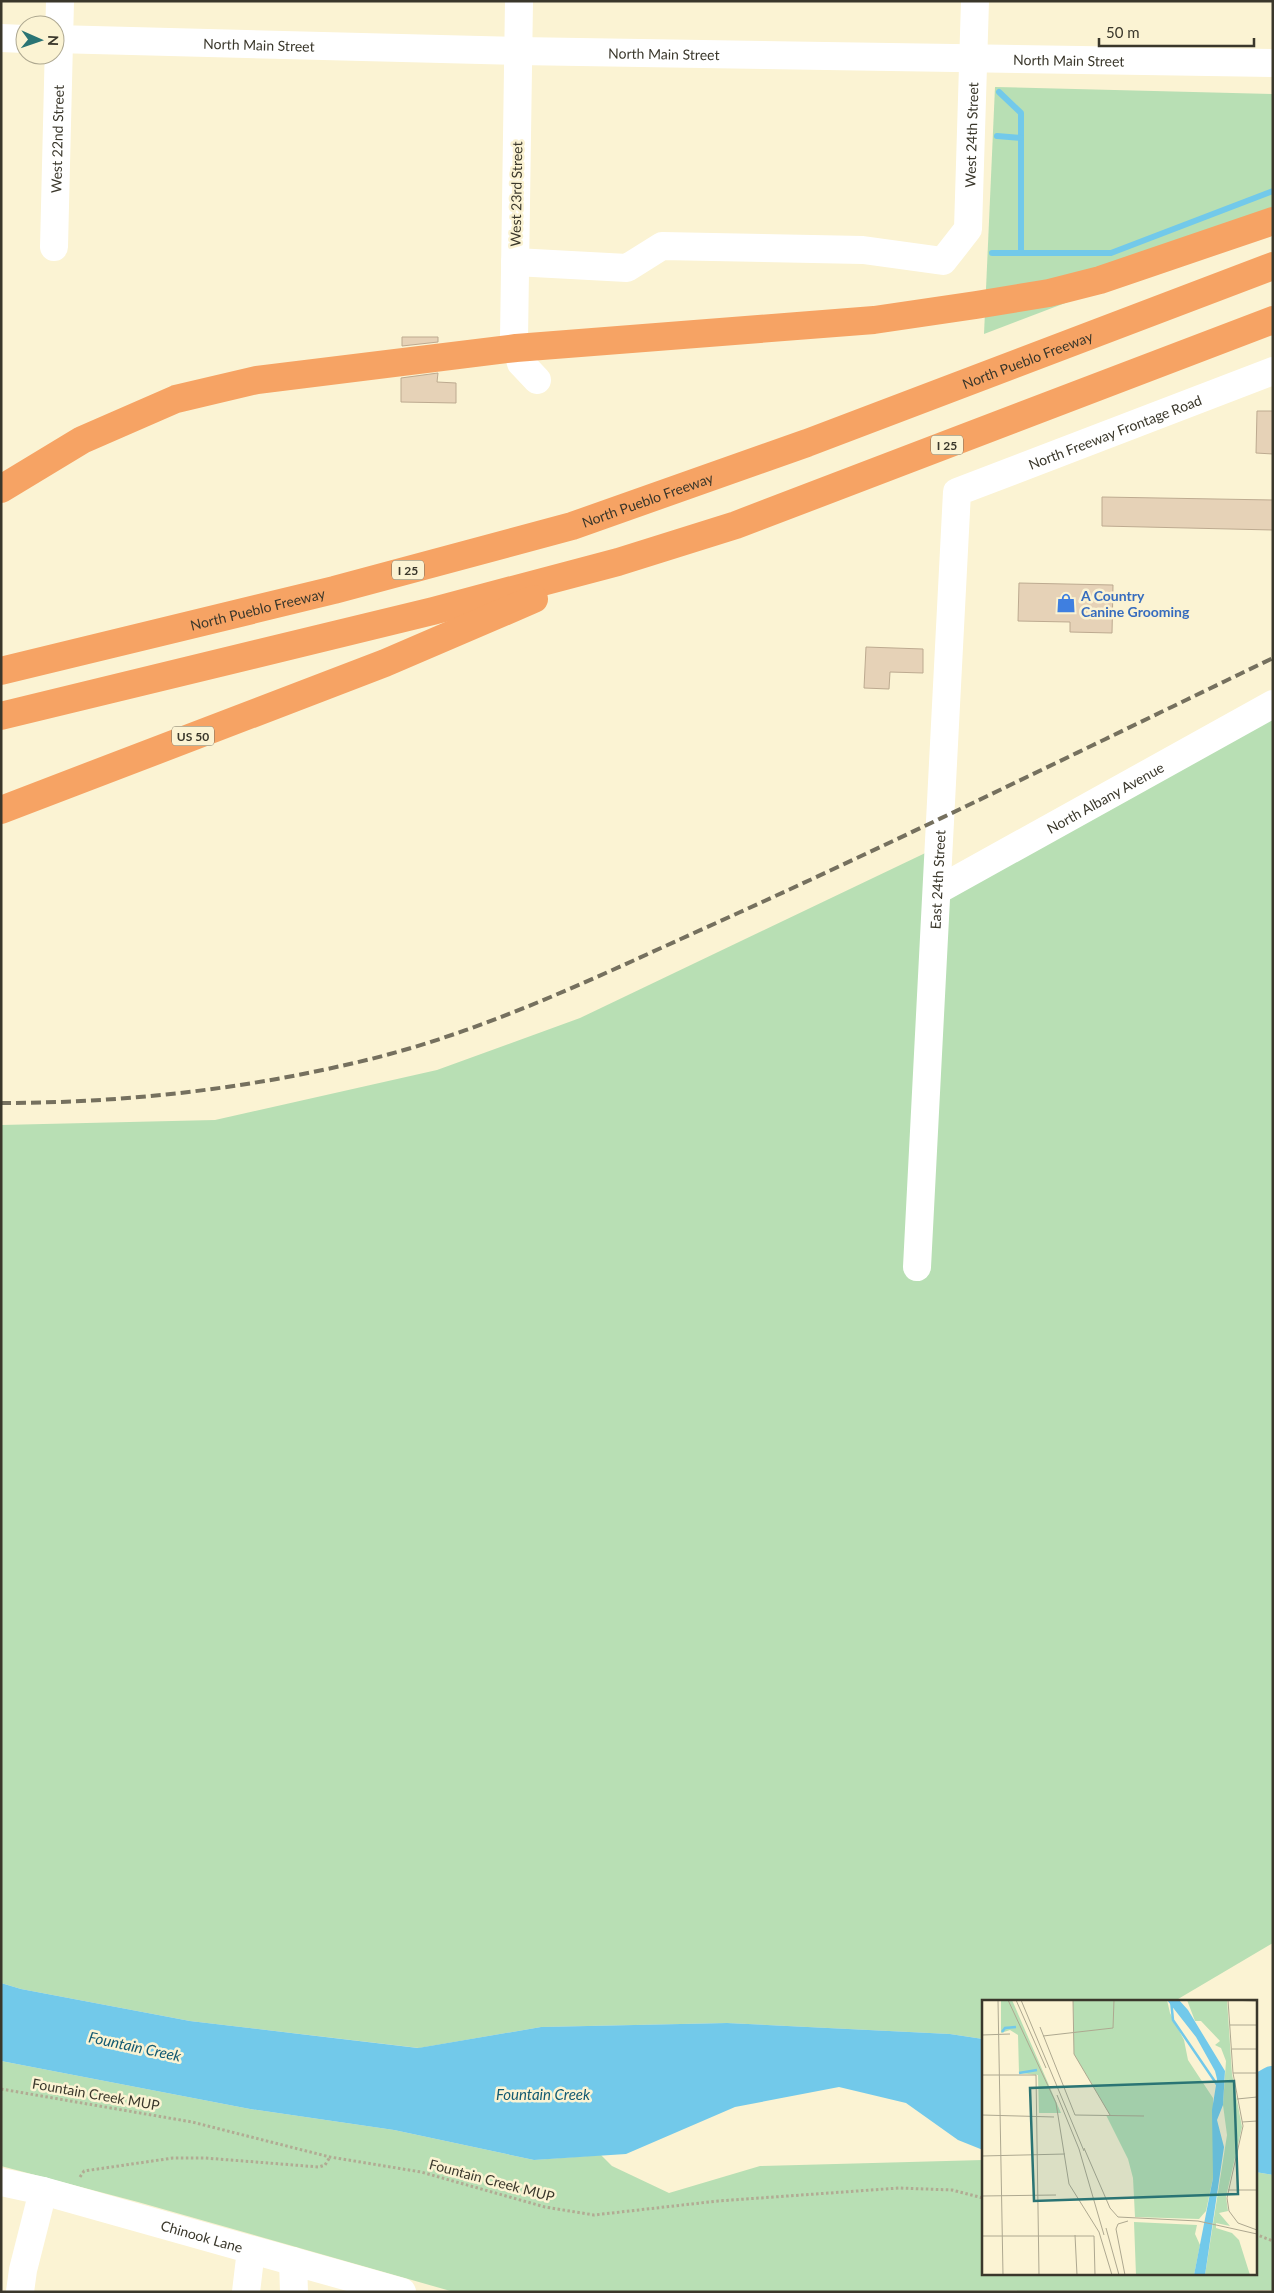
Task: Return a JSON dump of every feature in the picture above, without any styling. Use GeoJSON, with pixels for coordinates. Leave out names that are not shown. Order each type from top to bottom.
{"type":"FeatureCollection","features":[{"type":"Feature","properties":{"kind":"highway"},"geometry":{"type":"LineString","coordinates":[[1,489],[82,440],[176,399],[266,379],[516,348],[874,320],[1048,293],[1100,280],[1273,221]]}},
{"type":"Feature","properties":{"kind":"highway","name":"North Pueblo Freeway"},"geometry":{"type":"LineString","coordinates":[[1,671],[334,590],[572,526],[807,443],[1273,266]]}},
{"type":"Feature","properties":{"kind":"highway","name":"I 25"},"geometry":{"type":"LineString","coordinates":[[1,716],[433,611],[618,562],[736,525],[1273,320]]}},
{"type":"Feature","properties":{"kind":"highway","name":"US 50"},"geometry":{"type":"LineString","coordinates":[[1,810],[385,663],[618,562]]}},
{"type":"Feature","properties":{"kind":"street","name":"West 22nd Street"},"geometry":{"type":"LineString","coordinates":[[59,15],[60,1]]}},
{"type":"Feature","properties":{"kind":"street","name":"West 23rd Street"},"geometry":{"type":"LineString","coordinates":[[519,1],[514,339],[521,363],[537,380]]}},
{"type":"Feature","properties":{"kind":"street","name":"West 24th Street"},"geometry":{"type":"LineString","coordinates":[[515,262],[627,268],[662,246],[864,250],[943,261],[968,229],[975,1]]}},
{"type":"Feature","properties":{"kind":"street"},"geometry":{"type":"LineString","coordinates":[[1,38],[15,39]]}},
{"type":"Feature","properties":{"kind":"street","name":"North Main Street"},"geometry":{"type":"LineString","coordinates":[[65,39],[518,51],[1273,63]]}},
{"type":"Feature","properties":{"kind":"street","name":"West 22nd Street"},"geometry":{"type":"LineString","coordinates":[[54,247],[57,65]]}},
{"type":"Feature","properties":{"kind":"street","name":"North Freeway Frontage Road"},"geometry":{"type":"LineString","coordinates":[[956,492],[1273,370]]}},
{"type":"Feature","properties":{"kind":"street","name":"East 24th Street"},"geometry":{"type":"LineString","coordinates":[[917,1268],[938,890],[956,492]]}},
{"type":"Feature","properties":{"kind":"street","name":"North Albany Avenue"},"geometry":{"type":"LineString","coordinates":[[938,890],[1273,704]]}},
{"type":"Feature","properties":{"kind":"street","name":"Chinook Lane"},"geometry":{"type":"LineString","coordinates":[[1,2182],[43,2191],[402,2292]]}},
{"type":"Feature","properties":{"kind":"street"},"geometry":{"type":"LineString","coordinates":[[20,2292],[23,2270],[43,2191]]}},
{"type":"Feature","properties":{"kind":"street"},"geometry":{"type":"LineString","coordinates":[[246,2292],[251,2250]]}},
{"type":"Feature","properties":{"kind":"street"},"geometry":{"type":"LineString","coordinates":[[293,2261],[294,2292]]}},
{"type":"Feature","properties":{"kind":"path","name":"Fountain Creek MUP"},"geometry":{"type":"LineString","coordinates":[[1,2089],[192,2122],[330,2157],[421,2172],[545,2207],[594,2215],[718,2201],[899,2188],[952,2190],[982,2198]]}},
{"type":"Feature","properties":{"kind":"path"},"geometry":{"type":"LineString","coordinates":[[70,2199],[84,2171],[173,2158],[205,2158],[319,2167],[324,2165],[330,2157]]}},
{"type":"Feature","properties":{"kind":"path"},"geometry":{"type":"LineString","coordinates":[[1256,2234],[1273,2241]]}},
{"type":"Feature","properties":{"kind":"green space"},"geometry":{"type":"Polygon","coordinates":[[[995,87],[1273,94],[1273,224],[984,334],[995,87]]]}},
{"type":"Feature","properties":{"kind":"green space"},"geometry":{"type":"Polygon","coordinates":[[[1273,704],[1273,1943],[1176,2000],[982,2000],[982,2039],[950,2034],[727,2023],[541,2027],[419,2048],[190,2021],[21,1989],[1,1983],[1,1125],[215,1120],[437,1070],[580,1018],[940,846],[938,889],[1273,704]]]}},
{"type":"Feature","properties":{"kind":"green space"},"geometry":{"type":"Polygon","coordinates":[[[1,2061],[250,2109],[394,2130],[534,2160],[601,2155],[612,2166],[669,2193],[760,2166],[982,2160],[982,2276],[1256,2276],[1256,2172],[1273,2175],[1273,2290],[454,2292],[138,2202],[1,2166],[1,2061]]]}},
{"type":"Feature","properties":{"kind":"water","name":"Fountain Creek"},"geometry":{"type":"Polygon","coordinates":[[[1,1983],[21,1989],[190,2021],[418,2048],[541,2027],[727,2023],[950,2034],[982,2039],[982,2150],[958,2140],[906,2103],[839,2087],[735,2107],[626,2154],[534,2160],[394,2130],[250,2109],[1,2061],[1,1983]]]}},
{"type":"Feature","properties":{"kind":"water"},"geometry":{"type":"Polygon","coordinates":[[[1256,2096],[1273,2099],[1273,2175],[1256,2172],[1256,2096]]]}},
{"type":"Feature","properties":{"kind":"building"},"geometry":{"type":"Polygon","coordinates":[[[402,337],[438,337],[438,342],[402,346],[402,337]]]}},
{"type":"Feature","properties":{"kind":"building"},"geometry":{"type":"Polygon","coordinates":[[[438,373],[437,382],[456,383],[456,403],[401,402],[401,378],[438,373]]]}},
{"type":"Feature","properties":{"kind":"building"},"geometry":{"type":"Polygon","coordinates":[[[1257,411],[1273,411],[1273,454],[1256,453],[1257,411]]]}},
{"type":"Feature","properties":{"kind":"building"},"geometry":{"type":"Polygon","coordinates":[[[1102,497],[1273,500],[1273,530],[1102,526],[1102,497]]]}},
{"type":"Feature","properties":{"kind":"building","name":"A Country Canine Grooming"},"geometry":{"type":"Polygon","coordinates":[[[1019,583],[1113,585],[1112,633],[1070,632],[1070,622],[1018,621],[1019,583]]]}},
{"type":"Feature","properties":{"kind":"building"},"geometry":{"type":"Polygon","coordinates":[[[866,647],[923,649],[923,673],[890,672],[889,689],[864,688],[866,647]]]}},
{"type":"Feature","properties":{"kind":"waterway"},"geometry":{"type":"LineString","coordinates":[[999,92],[1021,113],[1021,253]]}},
{"type":"Feature","properties":{"kind":"waterway"},"geometry":{"type":"LineString","coordinates":[[997,136],[1021,138]]}},
{"type":"Feature","properties":{"kind":"waterway"},"geometry":{"type":"LineString","coordinates":[[992,253],[1111,253],[1273,191]]}},
{"type":"Feature","properties":{"kind":"waterway","name":"Fountain Creek"},"geometry":{"type":"LineString","coordinates":[[1256,2094],[1273,2085]]}},
{"type":"Feature","properties":{"kind":"railway"},"geometry":{"type":"LineString","coordinates":[[1,1103],[90,1101],[179,1093],[267,1081],[354,1063],[400,1051],[489,1022],[576,986],[848,862],[1273,658]]}},
{"type":"Feature","properties":{"kind":"place","name":"A Country Canine Grooming"},"geometry":{"type":"Point","coordinates":[1066,603]}}]}
